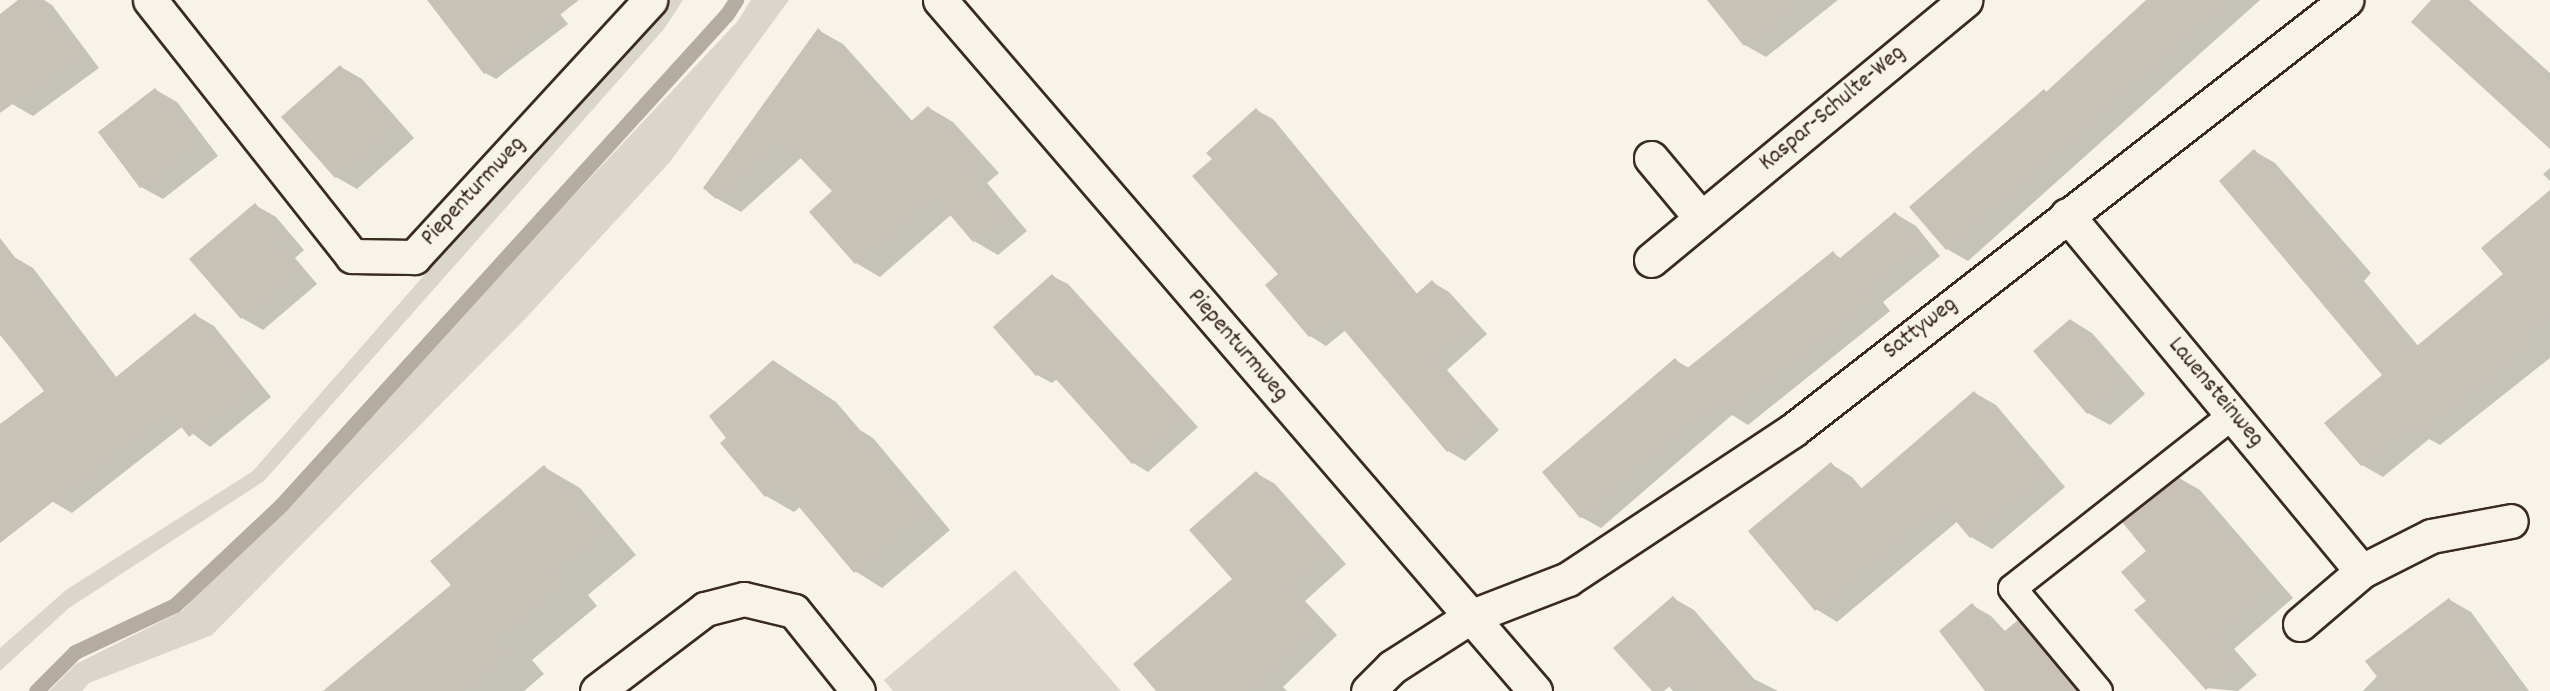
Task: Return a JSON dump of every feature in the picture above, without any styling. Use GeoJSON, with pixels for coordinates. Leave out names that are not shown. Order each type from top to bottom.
{"type":"FeatureCollection","features":[{"type":"Feature","properties":{"kind":"street","name":"Piepenturmweg"},"geometry":{"type":"LineString","coordinates":[[150,0],[352,256],[414,257],[650,0]]}},
{"type":"Feature","properties":{"kind":"street","name":"Piepenturmweg"},"geometry":{"type":"LineString","coordinates":[[940,0],[1535,691]]}},
{"type":"Feature","properties":{"kind":"street","name":"Kaspar-Schulte-Weg"},"geometry":{"type":"LineString","coordinates":[[1651,260],[1965,0]]}},
{"type":"Feature","properties":{"kind":"street","name":"Sattyweg"},"geometry":{"type":"LineString","coordinates":[[1368,691],[1392,667],[1470,617],[1568,579],[1793,430],[2346,0]]}},
{"type":"Feature","properties":{"kind":"street"},"geometry":{"type":"LineString","coordinates":[[1651,158],[1701,218]]}},
{"type":"Feature","properties":{"kind":"street","name":"Lauensteinweg"},"geometry":{"type":"LineString","coordinates":[[2067,215],[2362,570]]}},
{"type":"Feature","properties":{"kind":"street"},"geometry":{"type":"LineString","coordinates":[[2300,624],[2362,570],[2432,536],[2511,521]]}},
{"type":"Feature","properties":{"kind":"street"},"geometry":{"type":"LineString","coordinates":[[597,691],[705,609],[744,599],[794,611],[858,691]]}},
{"type":"Feature","properties":{"kind":"lane"},"geometry":{"type":"LineString","coordinates":[[2098,691],[2012,588],[2233,414]]}},
{"type":"Feature","properties":{"kind":"shaded area"},"geometry":{"type":"Polygon","coordinates":[[[670,0],[683,0],[664,29],[264,481],[69,608],[0,671],[0,648],[66,590],[253,471],[426,273],[654,23],[670,0]]]}},
{"type":"Feature","properties":{"kind":"shaded area"},"geometry":{"type":"Polygon","coordinates":[[[751,0],[789,0],[669,163],[526,318],[212,635],[89,683],[82,691],[49,691],[76,664],[182,611],[737,22],[751,0]]]}},
{"type":"Feature","properties":{"kind":"shaded area"},"geometry":{"type":"Polygon","coordinates":[[[1015,570],[1121,691],[893,691],[884,680],[1015,570]]]}},
{"type":"Feature","properties":{"kind":"building"},"geometry":{"type":"Polygon","coordinates":[[[18,0],[38,0],[79,56],[0,113],[0,14],[18,0]]]}},
{"type":"Feature","properties":{"kind":"building"},"geometry":{"type":"Polygon","coordinates":[[[427,0],[579,0],[484,74],[427,0]]]}},
{"type":"Feature","properties":{"kind":"building"},"geometry":{"type":"Polygon","coordinates":[[[1707,0],[1802,0],[1744,46],[1707,0]]]}},
{"type":"Feature","properties":{"kind":"building"},"geometry":{"type":"Polygon","coordinates":[[[2146,0],[2228,0],[1946,250],[1909,207],[2044,89],[2046,92],[2146,0]]]}},
{"type":"Feature","properties":{"kind":"building"},"geometry":{"type":"Polygon","coordinates":[[[2431,0],[2464,0],[2550,79],[2550,149],[2411,22],[2431,0]]]}},
{"type":"Feature","properties":{"kind":"building"},"geometry":{"type":"Polygon","coordinates":[[[818,28],[906,126],[928,106],[975,158],[963,169],[1004,217],[973,242],[933,195],[855,264],[809,212],[832,191],[782,139],[716,199],[703,188],[818,28]]]}},
{"type":"Feature","properties":{"kind":"building"},"geometry":{"type":"Polygon","coordinates":[[[340,65],[394,125],[335,178],[281,117],[340,65]]]}},
{"type":"Feature","properties":{"kind":"building"},"geometry":{"type":"Polygon","coordinates":[[[155,88],[198,143],[140,188],[98,132],[155,88]]]}},
{"type":"Feature","properties":{"kind":"building"},"geometry":{"type":"Polygon","coordinates":[[[1256,108],[1413,297],[1432,280],[1471,324],[1431,360],[1483,420],[1447,452],[1333,317],[1309,337],[1265,285],[1278,274],[1192,176],[1212,159],[1206,153],[1256,108]]]}},
{"type":"Feature","properties":{"kind":"building"},"geometry":{"type":"Polygon","coordinates":[[[2254,149],[2351,261],[2343,268],[2412,350],[2503,274],[2481,248],[2550,190],[2550,315],[2528,333],[2535,342],[2417,434],[2410,425],[2361,466],[2324,423],[2382,375],[2219,181],[2254,149]]]}},
{"type":"Feature","properties":{"kind":"building"},"geometry":{"type":"Polygon","coordinates":[[[255,203],[284,237],[275,245],[297,272],[241,319],[189,259],[255,203]]]}},
{"type":"Feature","properties":{"kind":"building"},"geometry":{"type":"Polygon","coordinates":[[[1895,212],[1921,244],[1864,290],[1871,299],[1727,414],[1716,400],[1580,518],[1542,472],[1675,358],[1685,370],[1833,251],[1839,259],[1895,212]]]}},
{"type":"Feature","properties":{"kind":"building"},"geometry":{"type":"Polygon","coordinates":[[[0,238],[111,381],[195,313],[253,386],[189,437],[169,411],[0,543],[0,424],[44,391],[0,334],[0,238]]]}},
{"type":"Feature","properties":{"kind":"building"},"geometry":{"type":"Polygon","coordinates":[[[1052,274],[1183,417],[1132,464],[1045,367],[1036,376],[993,327],[1052,274]]]}},
{"type":"Feature","properties":{"kind":"building"},"geometry":{"type":"Polygon","coordinates":[[[2070,319],[2124,381],[2087,414],[2033,351],[2070,319]]]}},
{"type":"Feature","properties":{"kind":"building"},"geometry":{"type":"Polygon","coordinates":[[[773,360],[800,391],[807,384],[841,423],[845,420],[923,513],[854,573],[780,484],[765,497],[720,443],[726,438],[709,416],[773,360]]]}},
{"type":"Feature","properties":{"kind":"building"},"geometry":{"type":"Polygon","coordinates":[[[1974,391],[2045,474],[1970,538],[1942,505],[1815,611],[1748,531],[1831,462],[1856,493],[1974,391]]]}},
{"type":"Feature","properties":{"kind":"building"},"geometry":{"type":"Polygon","coordinates":[[[544,465],[601,534],[553,573],[562,585],[497,639],[509,653],[464,691],[323,691],[451,585],[430,561],[544,465]]]}},
{"type":"Feature","properties":{"kind":"building"},"geometry":{"type":"Polygon","coordinates":[[[1256,471],[1328,553],[1287,589],[1318,623],[1249,691],[1156,691],[1133,664],[1232,579],[1189,530],[1256,471]]]}},
{"type":"Feature","properties":{"kind":"building"},"geometry":{"type":"Polygon","coordinates":[[[2179,477],[2273,586],[2214,636],[2237,662],[2206,690],[2134,610],[2146,601],[2121,572],[2146,551],[2122,522],[2179,477]]]}},
{"type":"Feature","properties":{"kind":"building"},"geometry":{"type":"Polygon","coordinates":[[[1673,596],[1755,691],[1692,691],[1680,677],[1664,691],[1652,691],[1613,648],[1673,596]]]}},
{"type":"Feature","properties":{"kind":"building"},"geometry":{"type":"Polygon","coordinates":[[[2449,598],[2518,691],[2388,691],[2365,661],[2449,598]]]}},
{"type":"Feature","properties":{"kind":"building"},"geometry":{"type":"Polygon","coordinates":[[[1972,603],[2000,635],[2018,620],[2077,691],[1985,691],[1939,631],[1972,603]]]}},
{"type":"Feature","properties":{"kind":"waterway"},"geometry":{"type":"LineString","coordinates":[[36,691],[75,652],[175,605],[282,504],[727,14],[736,0]]}}]}
